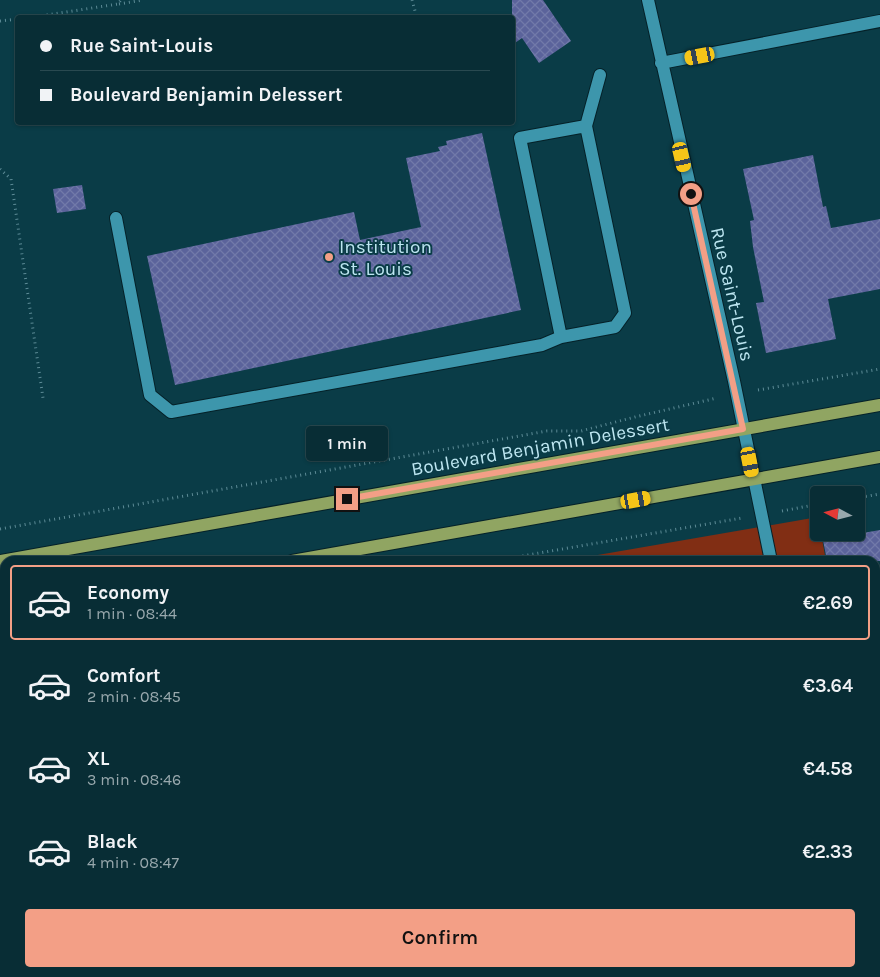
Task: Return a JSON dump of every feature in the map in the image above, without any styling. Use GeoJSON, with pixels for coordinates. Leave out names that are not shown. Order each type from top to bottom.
{"type":"FeatureCollection","features":[{"type":"Feature","properties":{"kind":"main road","name":"Boulevard Benjamin Delessert"},"geometry":{"type":"LineString","coordinates":[[28,556],[880,405]]}},
{"type":"Feature","properties":{"kind":"main road"},"geometry":{"type":"LineString","coordinates":[[320,556],[880,457]]}},
{"type":"Feature","properties":{"kind":"street","name":"Rue Saint-Louis"},"geometry":{"type":"LineString","coordinates":[[648,0],[770,556]]}},
{"type":"Feature","properties":{"kind":"street"},"geometry":{"type":"LineString","coordinates":[[661,63],[880,21]]}},
{"type":"Feature","properties":{"kind":"street"},"geometry":{"type":"LineString","coordinates":[[116,218],[150,395],[172,412],[542,345],[561,337],[615,327],[625,313],[586,126],[600,75]]}},
{"type":"Feature","properties":{"kind":"street"},"geometry":{"type":"LineString","coordinates":[[561,337],[520,138],[586,126]]}},
{"type":"Feature","properties":{"kind":"path"},"geometry":{"type":"LineString","coordinates":[[118,4],[121,0]]}},
{"type":"Feature","properties":{"kind":"path"},"geometry":{"type":"LineString","coordinates":[[46,15],[142,0]]}},
{"type":"Feature","properties":{"kind":"path"},"geometry":{"type":"LineString","coordinates":[[412,0],[416,15]]}},
{"type":"Feature","properties":{"kind":"path"},"geometry":{"type":"LineString","coordinates":[[0,21],[15,19]]}},
{"type":"Feature","properties":{"kind":"path"},"geometry":{"type":"LineString","coordinates":[[0,169],[11,179],[43,398]]}},
{"type":"Feature","properties":{"kind":"path"},"geometry":{"type":"LineString","coordinates":[[756,390],[880,369]]}},
{"type":"Feature","properties":{"kind":"path"},"geometry":{"type":"LineString","coordinates":[[0,529],[547,432],[581,431],[718,398]]}},
{"type":"Feature","properties":{"kind":"path"},"geometry":{"type":"LineString","coordinates":[[865,496],[880,494]]}},
{"type":"Feature","properties":{"kind":"path"},"geometry":{"type":"LineString","coordinates":[[522,556],[810,506]]}},
{"type":"Feature","properties":{"kind":"shaded area"},"geometry":{"type":"Polygon","coordinates":[[[810,518],[810,541],[822,541],[825,556],[592,556],[810,518]]]}},
{"type":"Feature","properties":{"kind":"building"},"geometry":{"type":"Polygon","coordinates":[[[512,0],[543,0],[571,41],[539,63],[522,38],[515,43],[515,15],[512,15],[512,0]]]}},
{"type":"Feature","properties":{"kind":"building"},"geometry":{"type":"Polygon","coordinates":[[[482,133],[521,310],[175,385],[147,256],[354,212],[360,240],[421,227],[406,158],[440,151],[438,147],[447,145],[446,141],[482,133]]]}},
{"type":"Feature","properties":{"kind":"building"},"geometry":{"type":"Polygon","coordinates":[[[813,155],[823,207],[826,206],[831,228],[880,219],[880,289],[828,299],[836,339],[766,353],[756,303],[764,302],[753,247],[750,221],[754,220],[743,169],[813,155]]]}},
{"type":"Feature","properties":{"kind":"building"},"geometry":{"type":"Polygon","coordinates":[[[82,185],[86,209],[57,213],[53,189],[82,185]]]}},
{"type":"Feature","properties":{"kind":"building"},"geometry":{"type":"Polygon","coordinates":[[[880,530],[880,556],[826,556],[823,541],[865,541],[865,533],[880,530]]]}},
{"type":"Feature","properties":{"kind":"place","name":"Institution St. Louis"},"geometry":{"type":"Point","coordinates":[329,257]}},
{"type":"Feature","properties":{"kind":"route"},"geometry":{"type":"LineString","coordinates":[[347,499],[743,429],[734,381],[691,194]]}}]}
